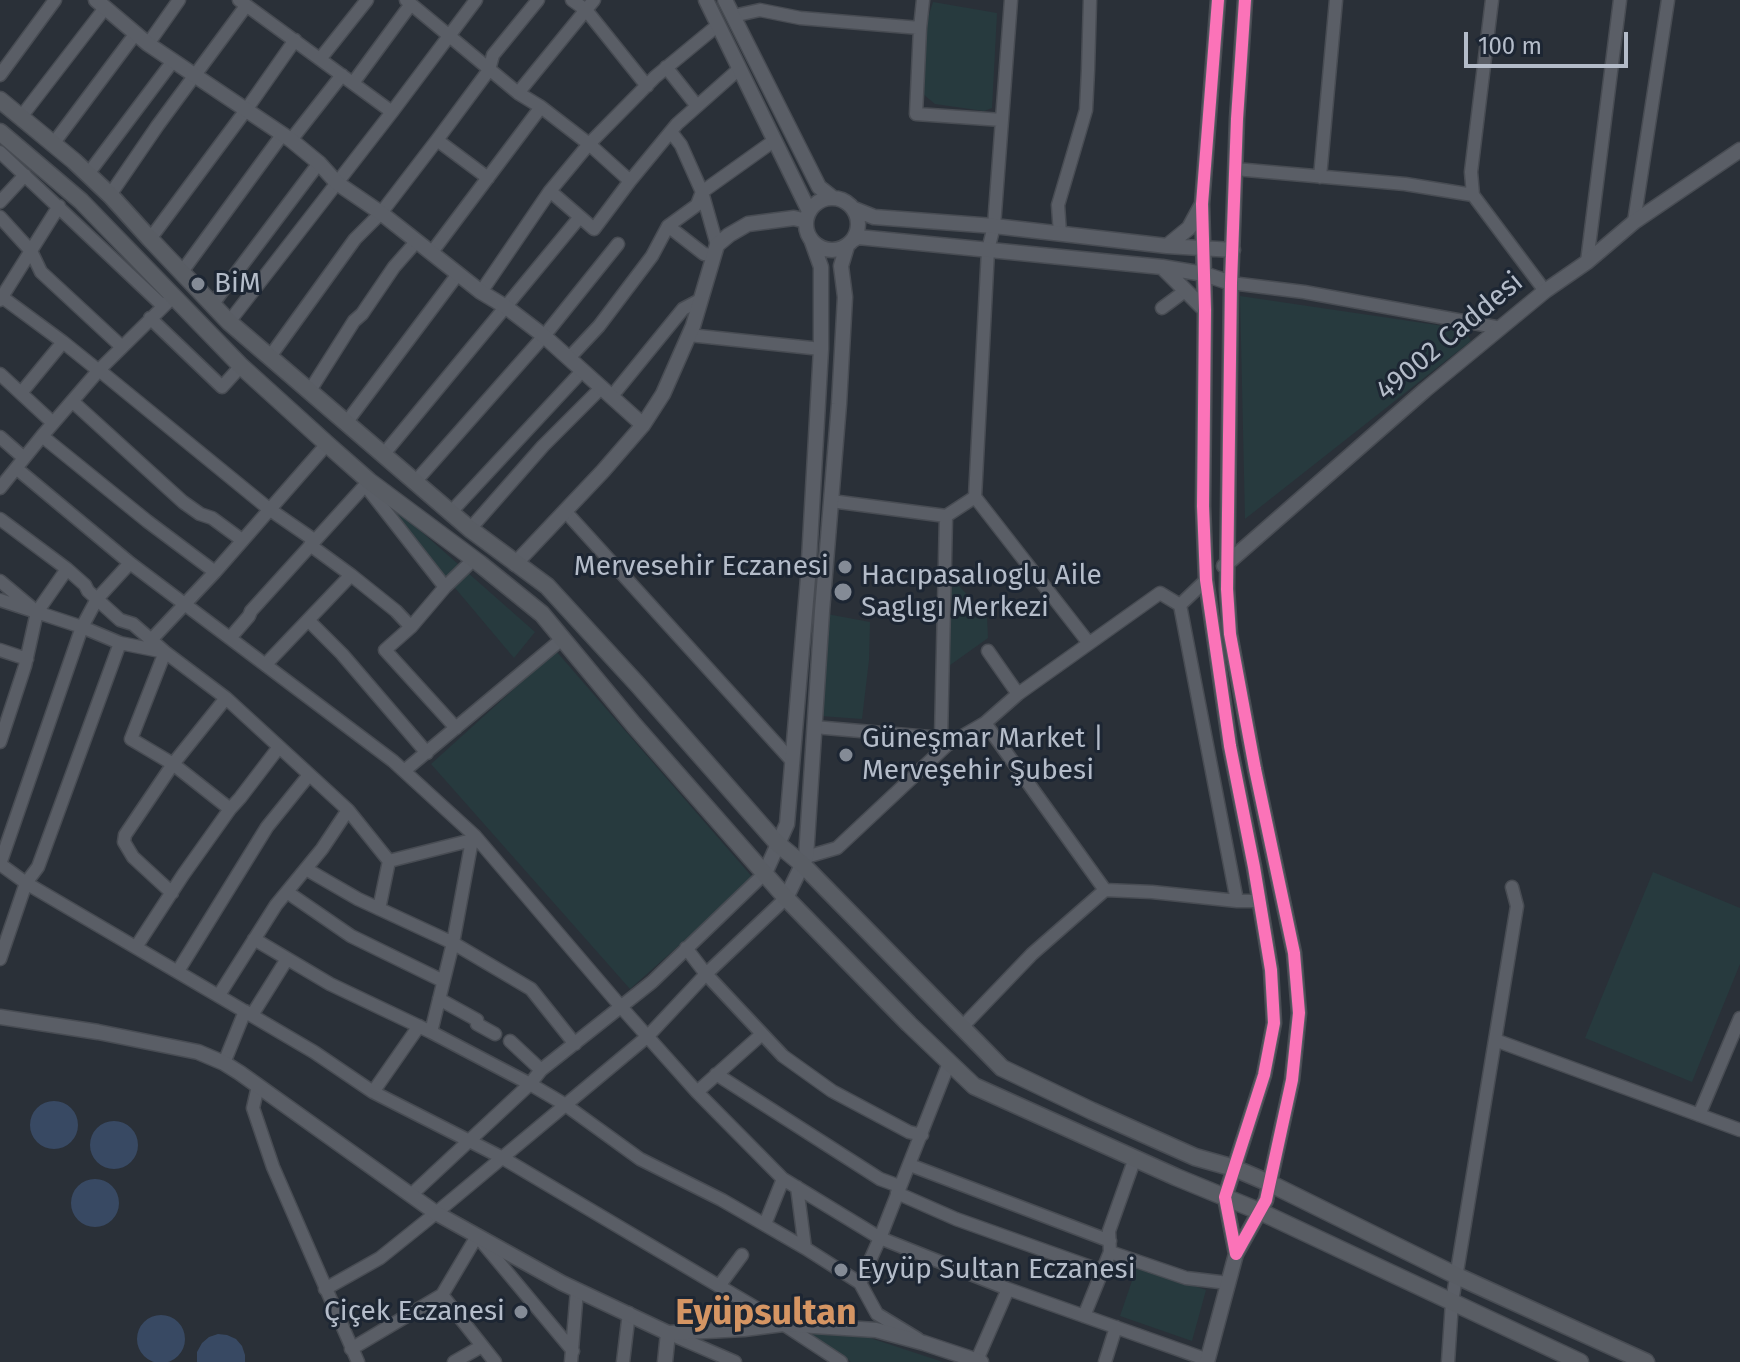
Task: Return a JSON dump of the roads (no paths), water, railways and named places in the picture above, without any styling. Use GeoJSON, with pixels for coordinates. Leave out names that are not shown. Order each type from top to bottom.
{"type":"FeatureCollection","features":[{"type":"Feature","properties":{"kind":"main road"},"geometry":{"type":"LineString","coordinates":[[0,100],[110,195],[212,305],[269,358],[470,529],[547,586],[778,844],[804,860],[1002,1068],[1195,1157],[1234,1168],[1269,1183],[1457,1276],[1646,1362]]}},
{"type":"Feature","properties":{"kind":"main road"},"geometry":{"type":"LineString","coordinates":[[0,132],[81,201],[168,301],[369,482],[474,559],[542,614],[634,725],[786,898],[974,1086],[1261,1212],[1580,1362]]}},
{"type":"Feature","properties":{"kind":"street"},"geometry":{"type":"LineString","coordinates":[[0,75],[55,0]]}},
{"type":"Feature","properties":{"kind":"street"},"geometry":{"type":"LineString","coordinates":[[148,44],[179,0]]}},
{"type":"Feature","properties":{"kind":"street"},"geometry":{"type":"LineString","coordinates":[[320,59],[367,0]]}},
{"type":"Feature","properties":{"kind":"street"},"geometry":{"type":"LineString","coordinates":[[229,322],[476,0]]}},
{"type":"Feature","properties":{"kind":"street"},"geometry":{"type":"LineString","coordinates":[[269,358],[355,239],[381,213],[437,140],[489,70],[493,55],[538,0]]}},
{"type":"Feature","properties":{"kind":"street"},"geometry":{"type":"LineString","coordinates":[[572,0],[590,5],[647,86]]}},
{"type":"Feature","properties":{"kind":"street"},"geometry":{"type":"LineString","coordinates":[[706,0],[775,140],[808,216]]}},
{"type":"Feature","properties":{"kind":"street"},"geometry":{"type":"LineString","coordinates":[[725,0],[819,187],[854,209],[874,217],[1233,250]]}},
{"type":"Feature","properties":{"kind":"street"},"geometry":{"type":"LineString","coordinates":[[923,0],[916,114],[1002,120]]}},
{"type":"Feature","properties":{"kind":"street"},"geometry":{"type":"LineString","coordinates":[[1011,0],[994,226],[988,250],[975,497],[1088,642]]}},
{"type":"Feature","properties":{"kind":"street"},"geometry":{"type":"LineString","coordinates":[[1060,234],[1058,205],[1086,110],[1090,0]]}},
{"type":"Feature","properties":{"kind":"street"},"geometry":{"type":"LineString","coordinates":[[1218,0],[1202,204],[1206,580],[1230,746],[1271,970],[1274,1023],[1264,1075],[1225,1197],[1236,1254]]}},
{"type":"Feature","properties":{"kind":"street"},"geometry":{"type":"LineString","coordinates":[[0,437],[20,463],[130,563],[404,771],[473,838],[697,1092],[783,1179],[880,1238],[1008,1289],[1207,1361],[1236,1254],[1266,1200],[1292,1080],[1299,1013],[1294,953],[1230,634],[1226,565],[1231,283],[1245,0]]}},
{"type":"Feature","properties":{"kind":"street"},"geometry":{"type":"LineString","coordinates":[[1320,177],[1336,0]]}},
{"type":"Feature","properties":{"kind":"street"},"geometry":{"type":"LineString","coordinates":[[1492,0],[1471,172],[1473,195],[1545,291]]}},
{"type":"Feature","properties":{"kind":"street"},"geometry":{"type":"LineString","coordinates":[[1587,262],[1620,0]]}},
{"type":"Feature","properties":{"kind":"street"},"geometry":{"type":"LineString","coordinates":[[1634,222],[1668,0]]}},
{"type":"Feature","properties":{"kind":"street"},"geometry":{"type":"LineString","coordinates":[[353,83],[413,3],[489,70],[589,144],[630,181]]}},
{"type":"Feature","properties":{"kind":"street"},"geometry":{"type":"LineString","coordinates":[[21,117],[103,4],[148,44],[287,138],[319,163],[337,183],[544,336],[643,425]]}},
{"type":"Feature","properties":{"kind":"street"},"geometry":{"type":"LineString","coordinates":[[110,195],[249,4],[392,112]]}},
{"type":"Feature","properties":{"kind":"street"},"geometry":{"type":"LineString","coordinates":[[518,93],[590,5]]}},
{"type":"Feature","properties":{"kind":"street"},"geometry":{"type":"LineString","coordinates":[[733,16],[760,10],[800,18],[920,28]]}},
{"type":"Feature","properties":{"kind":"street"},"geometry":{"type":"LineString","coordinates":[[481,292],[550,191],[589,144],[666,67],[718,25]]}},
{"type":"Feature","properties":{"kind":"street"},"geometry":{"type":"LineString","coordinates":[[53,144],[136,33]]}},
{"type":"Feature","properties":{"kind":"street"},"geometry":{"type":"LineString","coordinates":[[150,239],[295,40]]}},
{"type":"Feature","properties":{"kind":"street"},"geometry":{"type":"LineString","coordinates":[[88,174],[173,61]]}},
{"type":"Feature","properties":{"kind":"street"},"geometry":{"type":"LineString","coordinates":[[666,67],[697,106]]}},
{"type":"Feature","properties":{"kind":"street"},"geometry":{"type":"LineString","coordinates":[[550,191],[594,229],[677,124],[739,69]]}},
{"type":"Feature","properties":{"kind":"street"},"geometry":{"type":"LineString","coordinates":[[181,273],[287,138],[342,75]]}},
{"type":"Feature","properties":{"kind":"street"},"geometry":{"type":"LineString","coordinates":[[432,252],[541,107]]}},
{"type":"Feature","properties":{"kind":"street"},"geometry":{"type":"LineString","coordinates":[[515,564],[643,425],[663,394],[689,335],[714,250],[702,192],[681,145],[671,132]]}},
{"type":"Feature","properties":{"kind":"street"},"geometry":{"type":"LineString","coordinates":[[437,140],[488,178]]}},
{"type":"Feature","properties":{"kind":"street"},"geometry":{"type":"LineString","coordinates":[[569,358],[599,326],[652,256],[668,226],[697,205],[702,192],[775,140]]}},
{"type":"Feature","properties":{"kind":"street","name":"49002 Caddesi"},"geometry":{"type":"LineString","coordinates":[[1206,580],[1425,390],[1545,291],[1587,262],[1634,222],[1740,150]]}},
{"type":"Feature","properties":{"kind":"street"},"geometry":{"type":"LineString","coordinates":[[0,152],[168,301],[72,401],[0,488]]}},
{"type":"Feature","properties":{"kind":"street"},"geometry":{"type":"LineString","coordinates":[[212,305],[319,163]]}},
{"type":"Feature","properties":{"kind":"street"},"geometry":{"type":"LineString","coordinates":[[1235,169],[1405,184],[1473,195]]}},
{"type":"Feature","properties":{"kind":"street"},"geometry":{"type":"LineString","coordinates":[[0,202],[25,175]]}},
{"type":"Feature","properties":{"kind":"street"},"geometry":{"type":"LineString","coordinates":[[411,1195],[530,1084],[541,1070],[652,982],[765,873],[787,824],[808,578],[821,349],[821,267],[806,227],[808,216],[819,201],[833,198]]}},
{"type":"Feature","properties":{"kind":"street"},"geometry":{"type":"LineString","coordinates":[[1167,246],[1189,228],[1202,204]]}},
{"type":"Feature","properties":{"kind":"street"},"geometry":{"type":"LineString","coordinates":[[59,206],[1,299],[63,342],[312,542],[411,627]]}},
{"type":"Feature","properties":{"kind":"street"},"geometry":{"type":"LineString","coordinates":[[325,1289],[380,1258],[648,1036],[706,974],[786,898],[804,860],[839,404],[845,297],[841,266],[859,225],[854,209]]}},
{"type":"Feature","properties":{"kind":"street"},"geometry":{"type":"LineString","coordinates":[[668,226],[704,254],[748,224],[808,216]]}},
{"type":"Feature","properties":{"kind":"street"},"geometry":{"type":"LineString","coordinates":[[0,217],[31,251],[41,272],[122,347]]}},
{"type":"Feature","properties":{"kind":"street"},"geometry":{"type":"LineString","coordinates":[[383,455],[579,218]]}},
{"type":"Feature","properties":{"kind":"street"},"geometry":{"type":"LineString","coordinates":[[811,239],[816,245],[832,251],[858,237],[1162,267],[1204,274],[1231,283],[1304,292],[1501,328]]}},
{"type":"Feature","properties":{"kind":"street"},"geometry":{"type":"LineString","coordinates":[[309,392],[354,321],[416,242]]}},
{"type":"Feature","properties":{"kind":"street"},"geometry":{"type":"LineString","coordinates":[[415,482],[544,336],[618,244]]}},
{"type":"Feature","properties":{"kind":"street"},"geometry":{"type":"LineString","coordinates":[[1162,267],[1205,310]]}},
{"type":"Feature","properties":{"kind":"street"},"geometry":{"type":"LineString","coordinates":[[346,423],[458,274]]}},
{"type":"Feature","properties":{"kind":"street"},"geometry":{"type":"LineString","coordinates":[[1162,308],[1185,291]]}},
{"type":"Feature","properties":{"kind":"street"},"geometry":{"type":"LineString","coordinates":[[470,529],[543,446],[607,391],[683,309],[700,300]]}},
{"type":"Feature","properties":{"kind":"street"},"geometry":{"type":"LineString","coordinates":[[150,318],[222,387],[241,366]]}},
{"type":"Feature","properties":{"kind":"street"},"geometry":{"type":"LineString","coordinates":[[689,335],[821,349]]}},
{"type":"Feature","properties":{"kind":"street"},"geometry":{"type":"LineString","coordinates":[[21,393],[63,342]]}},
{"type":"Feature","properties":{"kind":"street"},"geometry":{"type":"LineString","coordinates":[[451,512],[583,370]]}},
{"type":"Feature","properties":{"kind":"street"},"geometry":{"type":"LineString","coordinates":[[0,374],[53,423]]}},
{"type":"Feature","properties":{"kind":"street"},"geometry":{"type":"LineString","coordinates":[[72,401],[183,502],[242,540]]}},
{"type":"Feature","properties":{"kind":"street"},"geometry":{"type":"LineString","coordinates":[[42,436],[215,572]]}},
{"type":"Feature","properties":{"kind":"street"},"geometry":{"type":"LineString","coordinates":[[151,640],[327,444]]}},
{"type":"Feature","properties":{"kind":"street"},"geometry":{"type":"LineString","coordinates":[[230,638],[312,542],[369,482]]}},
{"type":"Feature","properties":{"kind":"street"},"geometry":{"type":"LineString","coordinates":[[369,482],[369,490],[445,587]]}},
{"type":"Feature","properties":{"kind":"street"},"geometry":{"type":"LineString","coordinates":[[831,501],[946,516],[975,497]]}},
{"type":"Feature","properties":{"kind":"street"},"geometry":{"type":"LineString","coordinates":[[565,511],[792,761]]}},
{"type":"Feature","properties":{"kind":"street"},"geometry":{"type":"LineString","coordinates":[[944,741],[946,516]]}},
{"type":"Feature","properties":{"kind":"street"},"geometry":{"type":"LineString","coordinates":[[0,519],[67,569],[120,620],[133,624],[226,698],[348,810],[389,861]]}},
{"type":"Feature","properties":{"kind":"street"},"geometry":{"type":"LineString","coordinates":[[456,728],[385,650],[411,627],[474,559]]}},
{"type":"Feature","properties":{"kind":"street"},"geometry":{"type":"LineString","coordinates":[[130,563],[97,599],[82,627],[0,864],[26,883],[314,1052],[373,1092],[501,1157],[783,1324],[841,1362]]}},
{"type":"Feature","properties":{"kind":"street"},"geometry":{"type":"LineString","coordinates":[[0,742],[27,659],[37,612],[67,569]]}},
{"type":"Feature","properties":{"kind":"street"},"geometry":{"type":"LineString","coordinates":[[266,664],[351,575]]}},
{"type":"Feature","properties":{"kind":"street"},"geometry":{"type":"LineString","coordinates":[[1180,605],[1206,580]]}},
{"type":"Feature","properties":{"kind":"street"},"geometry":{"type":"LineString","coordinates":[[0,581],[37,612]]}},
{"type":"Feature","properties":{"kind":"street"},"geometry":{"type":"LineString","coordinates":[[804,860],[837,848],[944,741],[985,723],[1018,694],[1160,593],[1180,605],[1237,901]]}},
{"type":"Feature","properties":{"kind":"street"},"geometry":{"type":"LineString","coordinates":[[0,600],[120,643],[165,652]]}},
{"type":"Feature","properties":{"kind":"street"},"geometry":{"type":"LineString","coordinates":[[308,620],[342,654],[427,753]]}},
{"type":"Feature","properties":{"kind":"street"},"geometry":{"type":"LineString","coordinates":[[404,771],[562,639]]}},
{"type":"Feature","properties":{"kind":"street"},"geometry":{"type":"LineString","coordinates":[[0,959],[26,883],[38,867],[120,643]]}},
{"type":"Feature","properties":{"kind":"street"},"geometry":{"type":"LineString","coordinates":[[0,650],[27,659]]}},
{"type":"Feature","properties":{"kind":"street"},"geometry":{"type":"LineString","coordinates":[[988,651],[1018,694]]}},
{"type":"Feature","properties":{"kind":"street"},"geometry":{"type":"LineString","coordinates":[[165,652],[131,739],[173,764],[230,809]]}},
{"type":"Feature","properties":{"kind":"street"},"geometry":{"type":"LineString","coordinates":[[172,893],[133,857],[124,842],[125,835],[173,764],[226,698]]}},
{"type":"Feature","properties":{"kind":"street"},"geometry":{"type":"LineString","coordinates":[[985,723],[1105,890]]}},
{"type":"Feature","properties":{"kind":"street"},"geometry":{"type":"LineString","coordinates":[[814,727],[944,741]]}},
{"type":"Feature","properties":{"kind":"street"},"geometry":{"type":"LineString","coordinates":[[136,947],[230,809],[279,747]]}},
{"type":"Feature","properties":{"kind":"street"},"geometry":{"type":"LineString","coordinates":[[178,971],[267,827],[309,775]]}},
{"type":"Feature","properties":{"kind":"street"},"geometry":{"type":"LineString","coordinates":[[219,995],[276,905],[322,849],[348,810]]}},
{"type":"Feature","properties":{"kind":"street"},"geometry":{"type":"LineString","coordinates":[[389,861],[473,838]]}},
{"type":"Feature","properties":{"kind":"street"},"geometry":{"type":"LineString","coordinates":[[373,1092],[425,1029],[439,999],[473,838]]}},
{"type":"Feature","properties":{"kind":"street"},"geometry":{"type":"LineString","coordinates":[[379,909],[389,861]]}},
{"type":"Feature","properties":{"kind":"street"},"geometry":{"type":"LineString","coordinates":[[306,869],[379,909],[453,943],[531,989],[575,1044]]}},
{"type":"Feature","properties":{"kind":"street"},"geometry":{"type":"LineString","coordinates":[[1448,1362],[1452,1302],[1517,906],[1512,887]]}},
{"type":"Feature","properties":{"kind":"street"},"geometry":{"type":"LineString","coordinates":[[962,1027],[1032,954],[1105,890],[1260,901]]}},
{"type":"Feature","properties":{"kind":"street"},"geometry":{"type":"LineString","coordinates":[[287,892],[351,936],[443,981]]}},
{"type":"Feature","properties":{"kind":"street"},"geometry":{"type":"LineString","coordinates":[[254,939],[330,984],[530,1084],[564,1104],[640,1159],[805,1248],[860,1283],[877,1314],[924,1343]]}},
{"type":"Feature","properties":{"kind":"street"},"geometry":{"type":"LineString","coordinates":[[686,948],[706,974],[783,1056],[832,1091],[909,1132],[922,1135]]}},
{"type":"Feature","properties":{"kind":"street"},"geometry":{"type":"LineString","coordinates":[[224,1063],[248,1013],[287,959]]}},
{"type":"Feature","properties":{"kind":"street"},"geometry":{"type":"LineString","coordinates":[[439,999],[495,1034]]}},
{"type":"Feature","properties":{"kind":"street"},"geometry":{"type":"LineString","coordinates":[[0,1017],[198,1052],[224,1063],[436,1213],[577,1290],[735,1362]]}},
{"type":"Feature","properties":{"kind":"street"},"geometry":{"type":"LineString","coordinates":[[1699,1115],[1740,1018]]}},
{"type":"Feature","properties":{"kind":"street"},"geometry":{"type":"LineString","coordinates":[[697,1092],[762,1034]]}},
{"type":"Feature","properties":{"kind":"street"},"geometry":{"type":"LineString","coordinates":[[1495,1040],[1740,1130]]}},
{"type":"Feature","properties":{"kind":"street"},"geometry":{"type":"LineString","coordinates":[[510,1041],[541,1070]]}},
{"type":"Feature","properties":{"kind":"street"},"geometry":{"type":"LineString","coordinates":[[860,1283],[949,1063]]}},
{"type":"Feature","properties":{"kind":"street"},"geometry":{"type":"LineString","coordinates":[[716,1074],[898,1190],[956,1219],[1102,1271]]}},
{"type":"Feature","properties":{"kind":"street"},"geometry":{"type":"LineString","coordinates":[[258,1086],[253,1108],[268,1153],[358,1362]]}},
{"type":"Feature","properties":{"kind":"street"},"geometry":{"type":"LineString","coordinates":[[1084,1316],[1110,1247],[1109,1231],[1135,1158]]}},
{"type":"Feature","properties":{"kind":"street"},"geometry":{"type":"LineString","coordinates":[[910,1165],[1186,1278],[1228,1283]]}},
{"type":"Feature","properties":{"kind":"street"},"geometry":{"type":"LineString","coordinates":[[765,1224],[783,1179]]}},
{"type":"Feature","properties":{"kind":"street"},"geometry":{"type":"LineString","coordinates":[[797,1187],[805,1248]]}},
{"type":"Feature","properties":{"kind":"street"},"geometry":{"type":"LineString","coordinates":[[351,1349],[442,1295],[477,1236]]}},
{"type":"Feature","properties":{"kind":"street"},"geometry":{"type":"LineString","coordinates":[[477,1236],[572,1356]]}},
{"type":"Feature","properties":{"kind":"street"},"geometry":{"type":"LineString","coordinates":[[719,1286],[742,1255]]}},
{"type":"Feature","properties":{"kind":"street"},"geometry":{"type":"LineString","coordinates":[[668,1333],[783,1324],[876,1330],[979,1361],[1008,1289]]}},
{"type":"Feature","properties":{"kind":"street"},"geometry":{"type":"LineString","coordinates":[[572,1356],[577,1290]]}},
{"type":"Feature","properties":{"kind":"street"},"geometry":{"type":"LineString","coordinates":[[442,1295],[495,1362]]}},
{"type":"Feature","properties":{"kind":"street"},"geometry":{"type":"LineString","coordinates":[[623,1362],[629,1313]]}},
{"type":"Feature","properties":{"kind":"street"},"geometry":{"type":"LineString","coordinates":[[1105,1362],[1116,1327]]}},
{"type":"Feature","properties":{"kind":"street"},"geometry":{"type":"LineString","coordinates":[[665,1362],[668,1333]]}},
{"type":"Feature","properties":{"kind":"street"},"geometry":{"type":"LineString","coordinates":[[454,1362],[482,1346]]}},
{"type":"Feature","properties":{"kind":"water"},"geometry":{"type":"Polygon","coordinates":[[[54,1101],[71,1108],[78,1125],[71,1142],[54,1149],[37,1142],[30,1125],[37,1108],[54,1101]]]}},
{"type":"Feature","properties":{"kind":"water"},"geometry":{"type":"Polygon","coordinates":[[[114,1121],[131,1128],[138,1145],[131,1162],[114,1169],[97,1162],[90,1145],[97,1128],[114,1121]]]}},
{"type":"Feature","properties":{"kind":"water"},"geometry":{"type":"Polygon","coordinates":[[[95,1179],[112,1186],[119,1203],[112,1220],[95,1227],[78,1220],[71,1203],[78,1186],[95,1179]]]}},
{"type":"Feature","properties":{"kind":"water"},"geometry":{"type":"Polygon","coordinates":[[[161,1315],[178,1322],[185,1339],[178,1356],[161,1363],[144,1356],[137,1339],[144,1322],[161,1315]]]}},
{"type":"Feature","properties":{"kind":"water"},"geometry":{"type":"Polygon","coordinates":[[[218,1334],[236,1339],[242,1346],[245,1362],[197,1362],[197,1352],[202,1343],[218,1334]]]}},
{"type":"Feature","properties":{"kind":"place","name":"BiM"},"geometry":{"type":"Point","coordinates":[198,284]}},
{"type":"Feature","properties":{"kind":"place","name":"Mervesehir Eczanesi"},"geometry":{"type":"Point","coordinates":[845,567]}},
{"type":"Feature","properties":{"kind":"place","name":"Hacıpasalıoglu Aile Saglıgı Merkezi"},"geometry":{"type":"Point","coordinates":[843,592]}},
{"type":"Feature","properties":{"kind":"place","name":"Güneşmar Market | Merveşehir Şubesi"},"geometry":{"type":"Point","coordinates":[846,755]}},
{"type":"Feature","properties":{"kind":"place","name":"Eyyüp Sultan Eczanesi"},"geometry":{"type":"Point","coordinates":[841,1270]}},
{"type":"Feature","properties":{"kind":"place","name":"Çiçek Eczanesi"},"geometry":{"type":"Point","coordinates":[521,1312]}},
{"type":"Feature","properties":{"kind":"district","name":"Eyüpsultan"},"geometry":{"type":"Point","coordinates":[766,1314]}}]}
